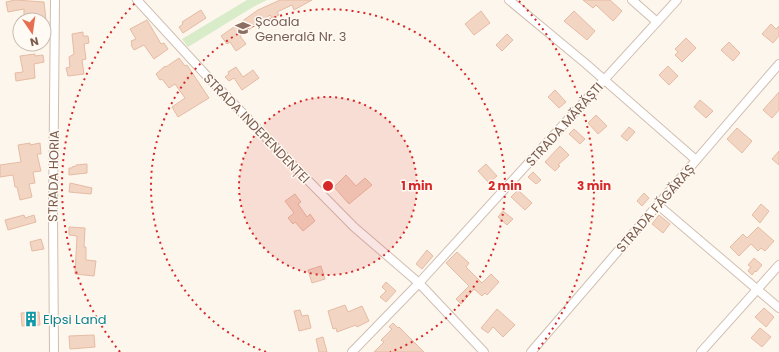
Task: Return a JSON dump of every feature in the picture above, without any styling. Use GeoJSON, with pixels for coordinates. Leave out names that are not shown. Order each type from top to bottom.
{"type":"FeatureCollection","features":[{"type":"Feature","properties":{"kind":"street","name":"STRADA HORIA"},"geometry":{"type":"LineString","coordinates":[[54,352],[53,214],[55,0]]}},
{"type":"Feature","properties":{"kind":"street","name":"STRADA INDEPENDENȚEI"},"geometry":{"type":"LineString","coordinates":[[137,0],[209,79],[354,227],[419,283],[484,352]]}},
{"type":"Feature","properties":{"kind":"street"},"geometry":{"type":"LineString","coordinates":[[510,0],[696,160]]}},
{"type":"Feature","properties":{"kind":"street"},"geometry":{"type":"LineString","coordinates":[[632,0],[657,22]]}},
{"type":"Feature","properties":{"kind":"street","name":"STRADA MĂRĂȘTI"},"geometry":{"type":"LineString","coordinates":[[352,352],[419,283],[677,0]]}},
{"type":"Feature","properties":{"kind":"street","name":"STRADA FĂGĂRAȘ"},"geometry":{"type":"LineString","coordinates":[[531,352],[779,64]]}},
{"type":"Feature","properties":{"kind":"street"},"geometry":{"type":"LineString","coordinates":[[658,205],[779,308]]}},
{"type":"Feature","properties":{"kind":"street"},"geometry":{"type":"LineString","coordinates":[[702,352],[779,265]]}},
{"type":"Feature","properties":{"kind":"green space"},"geometry":{"type":"Polygon","coordinates":[[[247,0],[267,0],[188,47],[182,39],[247,0]]]}},
{"type":"Feature","properties":{"kind":"building"},"geometry":{"type":"Polygon","coordinates":[[[15,0],[44,2],[45,12],[24,12],[24,9],[8,12],[6,2],[15,0]]]}},
{"type":"Feature","properties":{"kind":"building"},"geometry":{"type":"Polygon","coordinates":[[[280,0],[312,0],[294,10],[292,5],[277,12],[279,15],[272,18],[270,15],[240,36],[246,44],[236,51],[230,42],[227,44],[221,36],[258,10],[280,0]]]}},
{"type":"Feature","properties":{"kind":"building"},"geometry":{"type":"Polygon","coordinates":[[[583,0],[610,0],[622,11],[613,21],[596,5],[593,8],[583,0]]]}},
{"type":"Feature","properties":{"kind":"building"},"geometry":{"type":"Polygon","coordinates":[[[201,10],[206,18],[183,33],[179,27],[183,24],[182,22],[201,10]]]}},
{"type":"Feature","properties":{"kind":"building"},"geometry":{"type":"Polygon","coordinates":[[[481,11],[490,23],[474,35],[465,24],[481,11]]]}},
{"type":"Feature","properties":{"kind":"building"},"geometry":{"type":"Polygon","coordinates":[[[574,11],[595,31],[587,40],[564,21],[574,11]]]}},
{"type":"Feature","properties":{"kind":"building"},"geometry":{"type":"Polygon","coordinates":[[[147,20],[161,44],[164,43],[168,49],[154,59],[144,45],[134,50],[131,45],[131,41],[136,39],[130,29],[147,20]]]}},
{"type":"Feature","properties":{"kind":"building"},"geometry":{"type":"Polygon","coordinates":[[[771,24],[776,29],[779,26],[779,36],[773,43],[762,34],[771,24]]]}},
{"type":"Feature","properties":{"kind":"building"},"geometry":{"type":"Polygon","coordinates":[[[83,32],[83,36],[88,36],[89,43],[84,44],[86,59],[82,60],[84,74],[68,76],[66,68],[70,67],[69,57],[74,54],[72,34],[83,32]]]}},
{"type":"Feature","properties":{"kind":"building"},"geometry":{"type":"Polygon","coordinates":[[[507,34],[513,40],[502,51],[496,45],[507,34]]]}},
{"type":"Feature","properties":{"kind":"building"},"geometry":{"type":"Polygon","coordinates":[[[686,38],[696,48],[682,62],[675,55],[678,52],[675,49],[686,38]]]}},
{"type":"Feature","properties":{"kind":"building"},"geometry":{"type":"Polygon","coordinates":[[[729,42],[740,53],[733,61],[721,50],[729,42]]]}},
{"type":"Feature","properties":{"kind":"building"},"geometry":{"type":"Polygon","coordinates":[[[35,54],[35,56],[43,55],[44,62],[34,64],[35,78],[16,81],[15,73],[23,72],[20,56],[35,54]]]}},
{"type":"Feature","properties":{"kind":"building"},"geometry":{"type":"Polygon","coordinates":[[[179,58],[185,66],[187,65],[209,98],[178,117],[172,107],[185,98],[175,84],[169,88],[156,74],[165,66],[166,67],[179,58]]]}},
{"type":"Feature","properties":{"kind":"building"},"geometry":{"type":"Polygon","coordinates":[[[668,66],[678,76],[669,85],[659,75],[668,66]]]}},
{"type":"Feature","properties":{"kind":"building"},"geometry":{"type":"Polygon","coordinates":[[[236,67],[243,77],[253,70],[259,78],[242,90],[234,78],[229,81],[225,77],[229,74],[228,72],[236,67]]]}},
{"type":"Feature","properties":{"kind":"building"},"geometry":{"type":"Polygon","coordinates":[[[555,90],[566,102],[559,108],[548,97],[555,90]]]}},
{"type":"Feature","properties":{"kind":"building"},"geometry":{"type":"Polygon","coordinates":[[[779,92],[779,110],[772,118],[763,110],[779,92]]]}},
{"type":"Feature","properties":{"kind":"building"},"geometry":{"type":"Polygon","coordinates":[[[700,100],[713,111],[706,118],[694,107],[700,100]]]}},
{"type":"Feature","properties":{"kind":"building"},"geometry":{"type":"Polygon","coordinates":[[[596,115],[607,126],[598,134],[588,123],[596,115]]]}},
{"type":"Feature","properties":{"kind":"building"},"geometry":{"type":"Polygon","coordinates":[[[629,127],[635,132],[627,141],[621,136],[629,127]]]}},
{"type":"Feature","properties":{"kind":"building"},"geometry":{"type":"Polygon","coordinates":[[[737,128],[752,141],[742,153],[727,139],[737,128]]]}},
{"type":"Feature","properties":{"kind":"building"},"geometry":{"type":"Polygon","coordinates":[[[574,129],[585,139],[580,144],[569,134],[574,129]]]}},
{"type":"Feature","properties":{"kind":"building"},"geometry":{"type":"Polygon","coordinates":[[[30,143],[30,145],[40,143],[41,154],[37,154],[41,171],[33,172],[35,183],[29,184],[32,197],[20,200],[17,187],[15,187],[13,175],[0,177],[0,165],[21,162],[18,145],[30,143]]]}},
{"type":"Feature","properties":{"kind":"building"},"geometry":{"type":"Polygon","coordinates":[[[560,146],[569,155],[558,165],[560,166],[555,171],[545,162],[560,146]]]}},
{"type":"Feature","properties":{"kind":"building"},"geometry":{"type":"Polygon","coordinates":[[[779,151],[779,165],[772,159],[779,151]]]}},
{"type":"Feature","properties":{"kind":"building"},"geometry":{"type":"Polygon","coordinates":[[[87,164],[87,173],[69,175],[69,168],[76,165],[87,164]]]}},
{"type":"Feature","properties":{"kind":"building"},"geometry":{"type":"Polygon","coordinates":[[[486,164],[497,176],[489,183],[478,171],[486,164]]]}},
{"type":"Feature","properties":{"kind":"building"},"geometry":{"type":"Polygon","coordinates":[[[533,172],[541,180],[536,184],[528,177],[533,172]]]}},
{"type":"Feature","properties":{"kind":"building"},"geometry":{"type":"Polygon","coordinates":[[[346,175],[356,186],[365,178],[372,185],[349,204],[334,187],[346,175]]]}},
{"type":"Feature","properties":{"kind":"building"},"geometry":{"type":"Polygon","coordinates":[[[70,183],[92,188],[91,194],[69,192],[70,183]]]}},
{"type":"Feature","properties":{"kind":"building"},"geometry":{"type":"Polygon","coordinates":[[[518,190],[532,203],[525,210],[511,197],[518,190]]]}},
{"type":"Feature","properties":{"kind":"building"},"geometry":{"type":"Polygon","coordinates":[[[644,193],[649,198],[642,206],[637,201],[644,193]]]}},
{"type":"Feature","properties":{"kind":"building"},"geometry":{"type":"Polygon","coordinates":[[[295,194],[301,202],[298,204],[307,217],[310,214],[315,221],[303,231],[295,222],[293,224],[288,218],[294,213],[285,201],[295,194]]]}},
{"type":"Feature","properties":{"kind":"building"},"geometry":{"type":"Polygon","coordinates":[[[761,204],[769,211],[760,223],[752,215],[761,204]]]}},
{"type":"Feature","properties":{"kind":"building"},"geometry":{"type":"Polygon","coordinates":[[[503,211],[513,219],[507,225],[498,217],[503,211]]]}},
{"type":"Feature","properties":{"kind":"building"},"geometry":{"type":"Polygon","coordinates":[[[24,215],[25,218],[34,215],[36,222],[8,230],[5,220],[24,215]]]}},
{"type":"Feature","properties":{"kind":"building"},"geometry":{"type":"Polygon","coordinates":[[[659,215],[670,224],[663,233],[652,224],[659,215]]]}},
{"type":"Feature","properties":{"kind":"building"},"geometry":{"type":"Polygon","coordinates":[[[69,227],[85,228],[84,247],[86,247],[86,260],[96,261],[94,276],[75,274],[77,236],[69,235],[69,227]]]}},
{"type":"Feature","properties":{"kind":"building"},"geometry":{"type":"Polygon","coordinates":[[[758,227],[774,241],[765,251],[761,248],[758,251],[751,244],[739,256],[730,247],[743,234],[747,238],[758,227]]]}},
{"type":"Feature","properties":{"kind":"building"},"geometry":{"type":"Polygon","coordinates":[[[41,239],[44,249],[32,251],[30,242],[41,239]]]}},
{"type":"Feature","properties":{"kind":"building"},"geometry":{"type":"Polygon","coordinates":[[[427,250],[433,256],[422,269],[416,264],[427,250]]]}},
{"type":"Feature","properties":{"kind":"building"},"geometry":{"type":"Polygon","coordinates":[[[457,252],[469,263],[466,267],[482,283],[491,274],[499,282],[487,295],[485,293],[482,296],[474,289],[461,304],[456,299],[469,286],[446,263],[457,252]]]}},
{"type":"Feature","properties":{"kind":"building"},"geometry":{"type":"Polygon","coordinates":[[[754,258],[762,265],[752,275],[748,271],[751,267],[748,265],[754,258]]]}},
{"type":"Feature","properties":{"kind":"building"},"geometry":{"type":"Polygon","coordinates":[[[321,266],[325,279],[312,283],[308,270],[321,266]]]}},
{"type":"Feature","properties":{"kind":"building"},"geometry":{"type":"Polygon","coordinates":[[[386,282],[396,291],[386,302],[380,297],[386,291],[382,287],[386,282]]]}},
{"type":"Feature","properties":{"kind":"building"},"geometry":{"type":"Polygon","coordinates":[[[345,305],[348,312],[362,306],[369,321],[357,327],[356,325],[337,332],[336,328],[333,329],[328,311],[345,305]]]}},
{"type":"Feature","properties":{"kind":"building"},"geometry":{"type":"Polygon","coordinates":[[[764,308],[774,317],[766,327],[755,317],[764,308]]]}},
{"type":"Feature","properties":{"kind":"building"},"geometry":{"type":"Polygon","coordinates":[[[497,309],[515,325],[503,337],[493,327],[488,333],[481,328],[497,309]]]}},
{"type":"Feature","properties":{"kind":"building"},"geometry":{"type":"Polygon","coordinates":[[[300,310],[302,316],[308,315],[311,328],[299,331],[294,311],[300,310]]]}},
{"type":"Feature","properties":{"kind":"building","name":"Elpsi Land"},"geometry":{"type":"Polygon","coordinates":[[[39,312],[40,325],[22,326],[21,313],[39,312]]]}},
{"type":"Feature","properties":{"kind":"building"},"geometry":{"type":"Polygon","coordinates":[[[393,323],[424,352],[374,352],[384,342],[381,340],[392,329],[389,327],[393,323]]]}},
{"type":"Feature","properties":{"kind":"building"},"geometry":{"type":"Polygon","coordinates":[[[760,328],[771,337],[762,347],[751,338],[760,328]]]}},
{"type":"Feature","properties":{"kind":"building"},"geometry":{"type":"Polygon","coordinates":[[[94,335],[95,347],[70,349],[69,336],[94,335]]]}},
{"type":"Feature","properties":{"kind":"building"},"geometry":{"type":"Polygon","coordinates":[[[323,337],[327,352],[319,352],[316,339],[323,337]]]}},
{"type":"Feature","properties":{"kind":"place","name":"Școala Generală Nr. 3"},"geometry":{"type":"Point","coordinates":[243,28]}},
{"type":"Feature","properties":{"kind":"place","name":"Elpsi Land"},"geometry":{"type":"Point","coordinates":[31,319]}}]}
